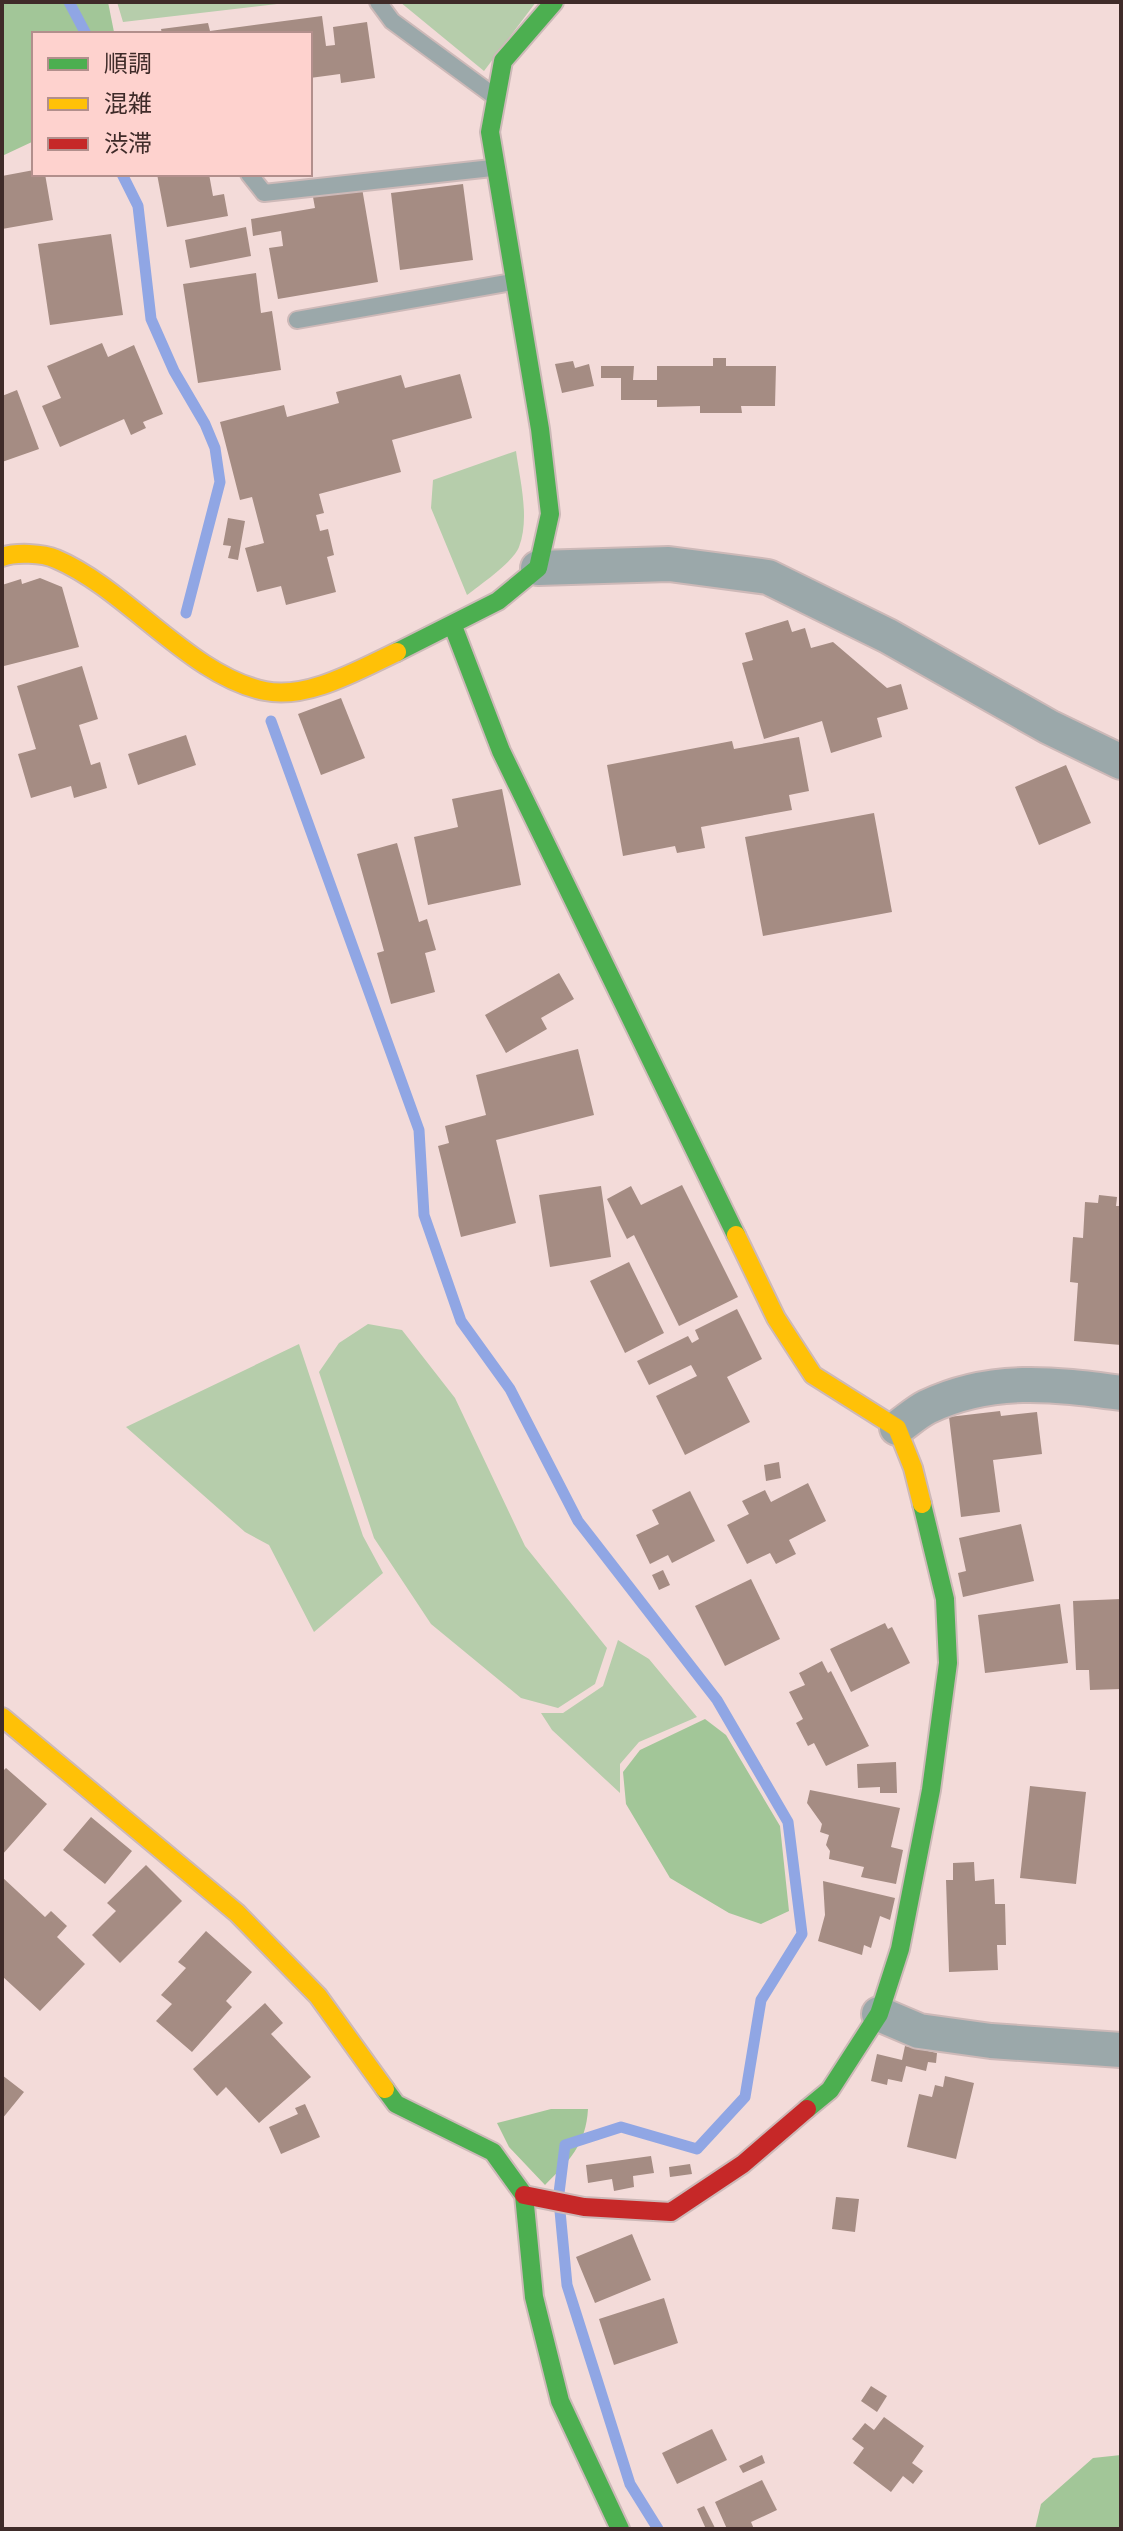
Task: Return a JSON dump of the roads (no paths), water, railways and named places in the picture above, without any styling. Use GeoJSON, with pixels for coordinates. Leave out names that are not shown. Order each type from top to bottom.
{"type":"FeatureCollection","features":[{"type":"Feature","properties":{"kind":"street"},"geometry":{"type":"LineString","coordinates":[[538,568],[550,514],[540,429],[490,132],[503,61],[554,2]]}},
{"type":"Feature","properties":{"kind":"street"},"geometry":{"type":"LineString","coordinates":[[2,557],[10,554],[53,557],[89,577],[226,677],[267,692],[316,689],[453,626],[498,601],[538,568],[669,564],[768,577],[888,636],[1049,727],[1121,762]]}},
{"type":"Feature","properties":{"kind":"street"},"geometry":{"type":"LineString","coordinates":[[2,1717],[237,1913],[318,1996],[396,2104],[493,2152],[532,2197],[578,2205],[671,2212],[743,2164],[830,2090],[879,2014],[900,1949],[931,1790],[948,1663],[945,1599],[913,1468],[897,1428],[813,1375],[776,1318],[501,751],[453,626]]}},
{"type":"Feature","properties":{"kind":"street"},"geometry":{"type":"LineString","coordinates":[[897,1428],[926,1407],[990,1385],[1063,1385],[1121,1393]]}},
{"type":"Feature","properties":{"kind":"street"},"geometry":{"type":"LineString","coordinates":[[879,2014],[919,2031],[991,2041],[1121,2050]]}},
{"type":"Feature","properties":{"kind":"street"},"geometry":{"type":"LineString","coordinates":[[532,2197],[534,2297],[560,2401],[620,2529]]}},
{"type":"Feature","properties":{"kind":"lane"},"geometry":{"type":"LineString","coordinates":[[378,2],[392,21],[496,97]]}},
{"type":"Feature","properties":{"kind":"lane"},"geometry":{"type":"LineString","coordinates":[[251,176],[264,193],[495,168]]}},
{"type":"Feature","properties":{"kind":"lane"},"geometry":{"type":"LineString","coordinates":[[297,320],[514,281]]}},
{"type":"Feature","properties":{"kind":"waterway"},"geometry":{"type":"LineString","coordinates":[[69,2],[85,32]]}},
{"type":"Feature","properties":{"kind":"waterway"},"geometry":{"type":"LineString","coordinates":[[123,176],[138,206],[151,319],[174,371],[205,424],[215,448],[220,482],[186,613]]}},
{"type":"Feature","properties":{"kind":"waterway"},"geometry":{"type":"LineString","coordinates":[[271,721],[419,1130],[424,1215],[461,1321],[510,1389],[578,1521],[717,1700],[788,1822],[802,1934],[761,2000],[745,2097],[697,2149],[621,2127],[565,2145],[559,2193]]}},
{"type":"Feature","properties":{"kind":"waterway"},"geometry":{"type":"LineString","coordinates":[[560,2211],[567,2285],[630,2484],[658,2529]]}}]}
